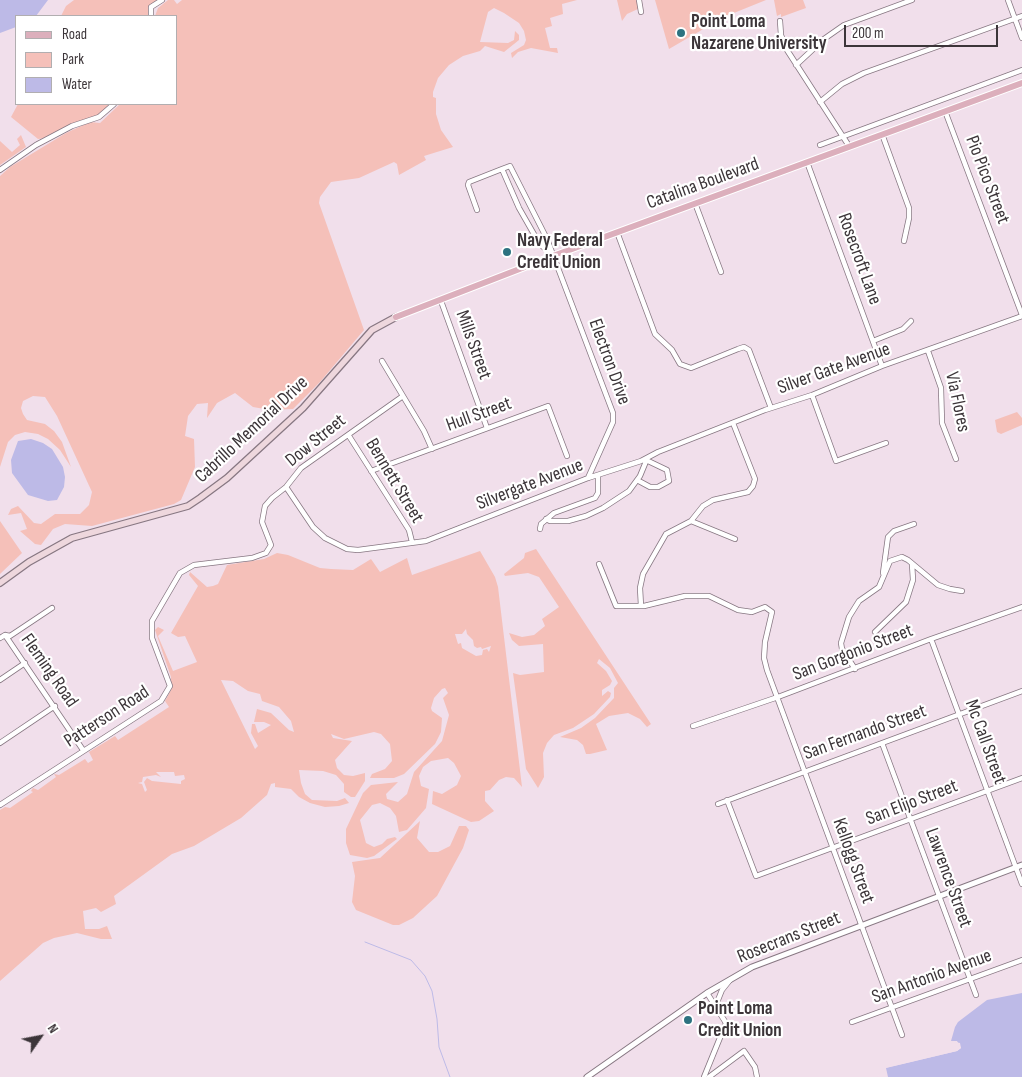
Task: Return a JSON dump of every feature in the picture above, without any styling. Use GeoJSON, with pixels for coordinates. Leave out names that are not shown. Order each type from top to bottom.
{"type":"FeatureCollection","features":[{"type":"Feature","properties":{"kind":"main road","name":"Catalina Boulevard"},"geometry":{"type":"LineString","coordinates":[[396,317],[617,232],[1022,83]]}},
{"type":"Feature","properties":{"kind":"main road","name":"Cabrillo Memorial Drive"},"geometry":{"type":"LineString","coordinates":[[0,583],[28,562],[72,538],[188,506],[200,498],[227,478],[303,408],[372,330],[396,317]]}},
{"type":"Feature","properties":{"kind":"street"},"geometry":{"type":"LineString","coordinates":[[151,15],[151,7],[162,0]]}},
{"type":"Feature","properties":{"kind":"street"},"geometry":{"type":"LineString","coordinates":[[639,0],[641,12]]}},
{"type":"Feature","properties":{"kind":"street"},"geometry":{"type":"LineString","coordinates":[[796,65],[824,39],[844,25],[912,0]]}},
{"type":"Feature","properties":{"kind":"street"},"geometry":{"type":"LineString","coordinates":[[1008,0],[1022,38]]}},
{"type":"Feature","properties":{"kind":"street"},"geometry":{"type":"LineString","coordinates":[[820,102],[842,84],[864,73],[1022,16]]}},
{"type":"Feature","properties":{"kind":"street"},"geometry":{"type":"LineString","coordinates":[[780,21],[781,35],[787,50],[849,146]]}},
{"type":"Feature","properties":{"kind":"street"},"geometry":{"type":"LineString","coordinates":[[820,145],[1022,70]]}},
{"type":"Feature","properties":{"kind":"street"},"geometry":{"type":"LineString","coordinates":[[0,170],[36,145],[72,126],[99,117],[113,105]]}},
{"type":"Feature","properties":{"kind":"street","name":"Pio Pico Street"},"geometry":{"type":"LineString","coordinates":[[945,111],[1022,316]]}},
{"type":"Feature","properties":{"kind":"street"},"geometry":{"type":"LineString","coordinates":[[882,134],[909,208],[904,241]]}},
{"type":"Feature","properties":{"kind":"street","name":"Rosecroft Lane"},"geometry":{"type":"LineString","coordinates":[[807,162],[882,366]]}},
{"type":"Feature","properties":{"kind":"street","name":"Electron Drive"},"geometry":{"type":"LineString","coordinates":[[553,256],[539,243],[519,208],[502,169],[510,166],[547,239],[613,413],[613,422],[588,478]]}},
{"type":"Feature","properties":{"kind":"street"},"geometry":{"type":"LineString","coordinates":[[477,210],[468,185],[469,182],[502,169]]}},
{"type":"Feature","properties":{"kind":"street"},"geometry":{"type":"LineString","coordinates":[[695,203],[721,272]]}},
{"type":"Feature","properties":{"kind":"street"},"geometry":{"type":"LineString","coordinates":[[617,232],[655,334],[672,350],[680,364],[691,368],[744,347],[749,350],[771,408]]}},
{"type":"Feature","properties":{"kind":"street","name":"Mills Street"},"geometry":{"type":"LineString","coordinates":[[441,300],[487,428]]}},
{"type":"Feature","properties":{"kind":"street","name":"Silver Gate Avenue"},"geometry":{"type":"LineString","coordinates":[[658,452],[771,408],[812,395],[882,366],[1022,316]]}},
{"type":"Feature","properties":{"kind":"street"},"geometry":{"type":"LineString","coordinates":[[873,341],[903,329],[911,322]]}},
{"type":"Feature","properties":{"kind":"street","name":"Via Flores"},"geometry":{"type":"LineString","coordinates":[[928,351],[941,388],[942,423],[956,459]]}},
{"type":"Feature","properties":{"kind":"street"},"geometry":{"type":"LineString","coordinates":[[382,361],[424,431],[432,449]]}},
{"type":"Feature","properties":{"kind":"street"},"geometry":{"type":"LineString","coordinates":[[812,395],[836,461],[886,443]]}},
{"type":"Feature","properties":{"kind":"street","name":"Dow Street"},"geometry":{"type":"LineString","coordinates":[[262,522],[265,506],[286,487],[301,468],[349,436],[348,433],[403,396]]}},
{"type":"Feature","properties":{"kind":"street","name":"Hull Street"},"geometry":{"type":"LineString","coordinates":[[371,470],[548,406],[567,456]]}},
{"type":"Feature","properties":{"kind":"street"},"geometry":{"type":"LineString","coordinates":[[599,564],[616,606],[642,606],[640,588],[644,574],[666,534],[691,521],[703,506],[713,500],[748,492],[753,486],[755,479],[733,423]]}},
{"type":"Feature","properties":{"kind":"street","name":"Bennett Street"},"geometry":{"type":"LineString","coordinates":[[349,436],[409,530],[412,542]]}},
{"type":"Feature","properties":{"kind":"street","name":"Silvergate Avenue"},"geometry":{"type":"LineString","coordinates":[[412,542],[426,541],[588,478],[647,459],[658,452]]}},
{"type":"Feature","properties":{"kind":"street"},"geometry":{"type":"LineString","coordinates":[[546,519],[550,522],[568,521],[586,516],[629,491],[637,480],[647,459],[667,470],[669,481],[658,487],[650,487],[637,480]]}},
{"type":"Feature","properties":{"kind":"street"},"geometry":{"type":"LineString","coordinates":[[540,529],[541,524],[554,513],[595,498],[598,493],[598,476]]}},
{"type":"Feature","properties":{"kind":"street"},"geometry":{"type":"LineString","coordinates":[[286,487],[313,527],[326,538],[347,549],[358,550],[412,542]]}},
{"type":"Feature","properties":{"kind":"street"},"geometry":{"type":"LineString","coordinates":[[691,521],[735,539]]}},
{"type":"Feature","properties":{"kind":"street","name":"Patterson Road"},"geometry":{"type":"LineString","coordinates":[[0,805],[83,750],[108,737],[161,702],[170,686],[152,638],[152,621],[180,573],[194,565],[252,558],[266,553],[271,545],[262,522]]}},
{"type":"Feature","properties":{"kind":"street"},"geometry":{"type":"LineString","coordinates":[[883,579],[888,537],[894,531],[914,524]]}},
{"type":"Feature","properties":{"kind":"street"},"geometry":{"type":"LineString","coordinates":[[854,669],[841,643],[849,617],[854,606],[879,587],[890,562],[895,558],[902,557],[938,585],[950,590],[962,591]]}},
{"type":"Feature","properties":{"kind":"street"},"geometry":{"type":"LineString","coordinates":[[875,632],[906,602],[913,580],[912,564]]}},
{"type":"Feature","properties":{"kind":"street","name":"Kellogg Street"},"geometry":{"type":"LineString","coordinates":[[642,606],[685,596],[709,596],[738,610],[752,612],[765,607],[770,610],[773,616],[765,642],[764,658],[902,1035]]}},
{"type":"Feature","properties":{"kind":"street","name":"San Gorgonio Street"},"geometry":{"type":"LineString","coordinates":[[694,726],[1022,607]]}},
{"type":"Feature","properties":{"kind":"street"},"geometry":{"type":"LineString","coordinates":[[0,638],[5,635],[10,636],[52,608]]}},
{"type":"Feature","properties":{"kind":"street","name":"Fleming Road"},"geometry":{"type":"LineString","coordinates":[[5,635],[55,706],[83,750]]}},
{"type":"Feature","properties":{"kind":"street","name":"Mc Call Street"},"geometry":{"type":"LineString","coordinates":[[931,639],[1022,884]]}},
{"type":"Feature","properties":{"kind":"street"},"geometry":{"type":"LineString","coordinates":[[0,680],[25,663]]}},
{"type":"Feature","properties":{"kind":"street","name":"San Fernando Street"},"geometry":{"type":"LineString","coordinates":[[718,804],[1022,691]]}},
{"type":"Feature","properties":{"kind":"street"},"geometry":{"type":"LineString","coordinates":[[0,743],[55,706]]}},
{"type":"Feature","properties":{"kind":"street","name":"Lawrence Street"},"geometry":{"type":"LineString","coordinates":[[882,742],[976,995]]}},
{"type":"Feature","properties":{"kind":"street","name":"San Elijo Street"},"geometry":{"type":"LineString","coordinates":[[727,800],[756,876],[1022,778]]}},
{"type":"Feature","properties":{"kind":"street","name":"Rosecrans Street"},"geometry":{"type":"LineString","coordinates":[[587,1077],[707,993],[758,964],[1022,865]]}},
{"type":"Feature","properties":{"kind":"street","name":"San Antonio Avenue"},"geometry":{"type":"LineString","coordinates":[[852,1022],[1022,960]]}},
{"type":"Feature","properties":{"kind":"street"},"geometry":{"type":"LineString","coordinates":[[718,1010],[718,1000],[722,990],[732,978]]}},
{"type":"Feature","properties":{"kind":"street"},"geometry":{"type":"LineString","coordinates":[[704,1077],[726,1023],[707,993]]}},
{"type":"Feature","properties":{"kind":"street"},"geometry":{"type":"LineString","coordinates":[[709,1077],[744,1051],[755,1067],[757,1077]]}},
{"type":"Feature","properties":{"kind":"green space"},"geometry":{"type":"Polygon","coordinates":[[[74,0],[159,0],[150,5],[149,15],[62,15],[66,6],[74,0]]]}},
{"type":"Feature","properties":{"kind":"green space"},"geometry":{"type":"Polygon","coordinates":[[[168,0],[174,0],[177,4],[182,0],[577,0],[562,4],[563,14],[550,18],[552,26],[545,28],[550,48],[557,48],[558,53],[531,48],[518,52],[512,58],[511,53],[524,45],[526,40],[524,31],[519,23],[504,13],[494,8],[488,12],[480,42],[508,43],[514,40],[515,31],[519,35],[519,40],[504,52],[485,46],[480,51],[463,56],[449,65],[438,78],[433,92],[433,97],[436,98],[436,114],[441,130],[453,147],[424,156],[426,160],[399,175],[397,164],[394,162],[359,178],[331,182],[320,197],[319,203],[364,330],[320,382],[293,409],[270,410],[253,407],[235,393],[217,403],[207,418],[208,403],[197,404],[188,416],[185,436],[194,439],[195,467],[181,500],[174,504],[92,526],[65,524],[53,529],[41,545],[35,544],[20,531],[27,529],[21,513],[8,515],[11,509],[18,506],[34,523],[41,524],[55,514],[80,514],[89,505],[92,492],[57,416],[45,397],[33,396],[23,401],[21,408],[23,414],[27,420],[45,424],[54,431],[62,442],[71,467],[60,450],[48,439],[38,434],[25,432],[15,435],[8,442],[0,467],[0,176],[10,167],[66,133],[90,122],[100,123],[119,105],[178,105],[178,15],[155,15],[158,8],[168,0]]]}},
{"type":"Feature","properties":{"kind":"green space"},"geometry":{"type":"Polygon","coordinates":[[[617,0],[638,0],[638,9],[627,14],[622,21],[617,0]]]}},
{"type":"Feature","properties":{"kind":"green space","name":"Point Loma Nazarene University"},"geometry":{"type":"Polygon","coordinates":[[[655,0],[766,0],[724,17],[669,49],[655,0]]]}},
{"type":"Feature","properties":{"kind":"green space","name":"Point Loma Nazarene University"},"geometry":{"type":"Polygon","coordinates":[[[774,0],[803,0],[806,8],[781,17],[781,14],[777,16],[774,0]]]}},
{"type":"Feature","properties":{"kind":"green space"},"geometry":{"type":"Polygon","coordinates":[[[17,105],[110,105],[100,114],[66,127],[47,138],[38,139],[11,117],[17,105]]]}},
{"type":"Feature","properties":{"kind":"green space"},"geometry":{"type":"Polygon","coordinates":[[[21,135],[26,147],[0,165],[0,141],[12,152],[20,145],[17,139],[21,135]]]}},
{"type":"Feature","properties":{"kind":"green space"},"geometry":{"type":"Polygon","coordinates":[[[1017,412],[1022,418],[1022,425],[1001,434],[997,432],[995,420],[1017,412]]]}},
{"type":"Feature","properties":{"kind":"green space"},"geometry":{"type":"Polygon","coordinates":[[[0,521],[22,553],[0,574],[0,521]]]}},
{"type":"Feature","properties":{"kind":"green space"},"geometry":{"type":"Polygon","coordinates":[[[536,549],[651,724],[647,727],[640,719],[628,713],[609,716],[596,724],[607,750],[590,754],[586,754],[583,745],[577,740],[560,737],[581,728],[595,718],[614,698],[614,688],[618,683],[610,668],[599,659],[597,663],[606,671],[612,681],[610,685],[602,690],[602,696],[608,691],[611,693],[610,697],[594,714],[573,728],[554,735],[547,743],[543,753],[544,777],[538,788],[526,769],[513,673],[520,675],[544,672],[543,644],[519,646],[512,640],[509,633],[522,637],[534,635],[545,626],[542,619],[559,607],[539,577],[528,573],[505,576],[504,574],[524,558],[525,553],[536,549]]]}},
{"type":"Feature","properties":{"kind":"green space"},"geometry":{"type":"Polygon","coordinates":[[[480,551],[495,577],[498,587],[522,787],[514,778],[506,777],[499,780],[490,790],[485,791],[485,801],[494,811],[479,821],[471,822],[432,804],[433,791],[442,794],[457,785],[461,776],[454,763],[448,758],[431,761],[423,767],[419,776],[421,786],[429,789],[426,808],[407,830],[399,832],[396,816],[390,808],[380,803],[372,805],[360,820],[366,843],[374,847],[382,844],[387,839],[395,837],[397,839],[374,856],[367,858],[350,855],[346,843],[346,829],[363,793],[371,785],[398,782],[386,794],[387,799],[398,802],[407,794],[414,772],[442,741],[449,715],[443,698],[448,693],[445,688],[442,689],[434,698],[431,708],[432,711],[442,718],[441,732],[435,744],[404,774],[394,778],[370,778],[372,774],[385,769],[392,761],[390,744],[381,734],[374,732],[344,739],[331,734],[333,738],[352,741],[335,760],[337,768],[344,775],[353,776],[365,773],[365,781],[355,797],[351,797],[344,792],[344,784],[336,775],[323,771],[299,770],[301,783],[305,794],[312,800],[337,801],[345,798],[349,803],[325,807],[310,803],[299,797],[291,789],[275,787],[275,783],[271,784],[267,795],[241,818],[194,846],[172,854],[114,896],[116,904],[101,912],[96,908],[83,911],[85,929],[99,929],[107,926],[112,939],[101,939],[77,933],[54,938],[43,943],[0,981],[0,810],[5,807],[10,808],[33,792],[31,791],[33,788],[38,790],[56,777],[54,774],[59,775],[85,759],[88,763],[93,760],[89,752],[115,736],[118,740],[169,707],[165,701],[171,690],[171,677],[155,630],[158,627],[164,630],[158,636],[173,671],[197,662],[185,636],[178,637],[171,633],[198,586],[189,575],[190,572],[207,587],[213,586],[218,584],[227,565],[264,559],[277,553],[288,555],[320,568],[331,569],[353,570],[371,559],[380,572],[407,558],[412,575],[480,551]],[[466,629],[462,634],[455,634],[458,644],[461,643],[462,648],[476,656],[482,655],[483,650],[487,649],[489,652],[491,646],[482,649],[481,647],[477,648],[474,646],[473,640],[467,634],[466,629]],[[221,680],[255,749],[258,746],[251,733],[252,724],[255,724],[258,733],[271,725],[264,722],[254,722],[257,709],[271,713],[289,730],[294,732],[291,721],[279,707],[262,701],[260,694],[248,691],[233,681],[221,680]],[[156,772],[161,777],[156,775],[143,777],[142,782],[138,783],[142,784],[145,792],[147,790],[144,782],[147,778],[152,781],[181,784],[181,781],[185,779],[184,775],[175,776],[174,772],[156,772]]]}},
{"type":"Feature","properties":{"kind":"green space"},"geometry":{"type":"Polygon","coordinates":[[[420,821],[417,838],[429,852],[438,852],[450,846],[459,826],[466,826],[469,830],[463,848],[437,896],[413,918],[399,925],[393,925],[356,910],[352,902],[355,876],[352,862],[380,858],[420,821]]]}},
{"type":"Feature","properties":{"kind":"water"},"geometry":{"type":"Polygon","coordinates":[[[0,0],[48,0],[37,15],[15,15],[15,27],[0,33],[0,0]]]}},
{"type":"Feature","properties":{"kind":"water"},"geometry":{"type":"Polygon","coordinates":[[[31,439],[43,443],[52,449],[63,467],[64,487],[57,500],[48,501],[28,495],[12,473],[11,460],[18,441],[31,439]]]}},
{"type":"Feature","properties":{"kind":"water"},"geometry":{"type":"Polygon","coordinates":[[[1022,993],[1022,1077],[878,1077],[885,1068],[957,1051],[961,1048],[957,1041],[951,1041],[958,1022],[987,1000],[1022,993]]]}},
{"type":"Feature","properties":{"kind":"pier"},"geometry":{"type":"Polygon","coordinates":[[[951,1041],[960,1043],[961,1048],[957,1051],[886,1068],[888,1077],[877,1077],[885,1066],[959,1046],[950,1043],[951,1041]]]}},
{"type":"Feature","properties":{"kind":"waterway"},"geometry":{"type":"LineString","coordinates":[[365,942],[411,960],[425,976],[432,991],[439,1047],[450,1077]]}},
{"type":"Feature","properties":{"kind":"place","name":"Point Loma Nazarene University"},"geometry":{"type":"Point","coordinates":[681,33]}},
{"type":"Feature","properties":{"kind":"place","name":"Navy Federal Credit Union"},"geometry":{"type":"Point","coordinates":[507,252]}},
{"type":"Feature","properties":{"kind":"place","name":"Point Loma Credit Union"},"geometry":{"type":"Point","coordinates":[688,1020]}}]}
